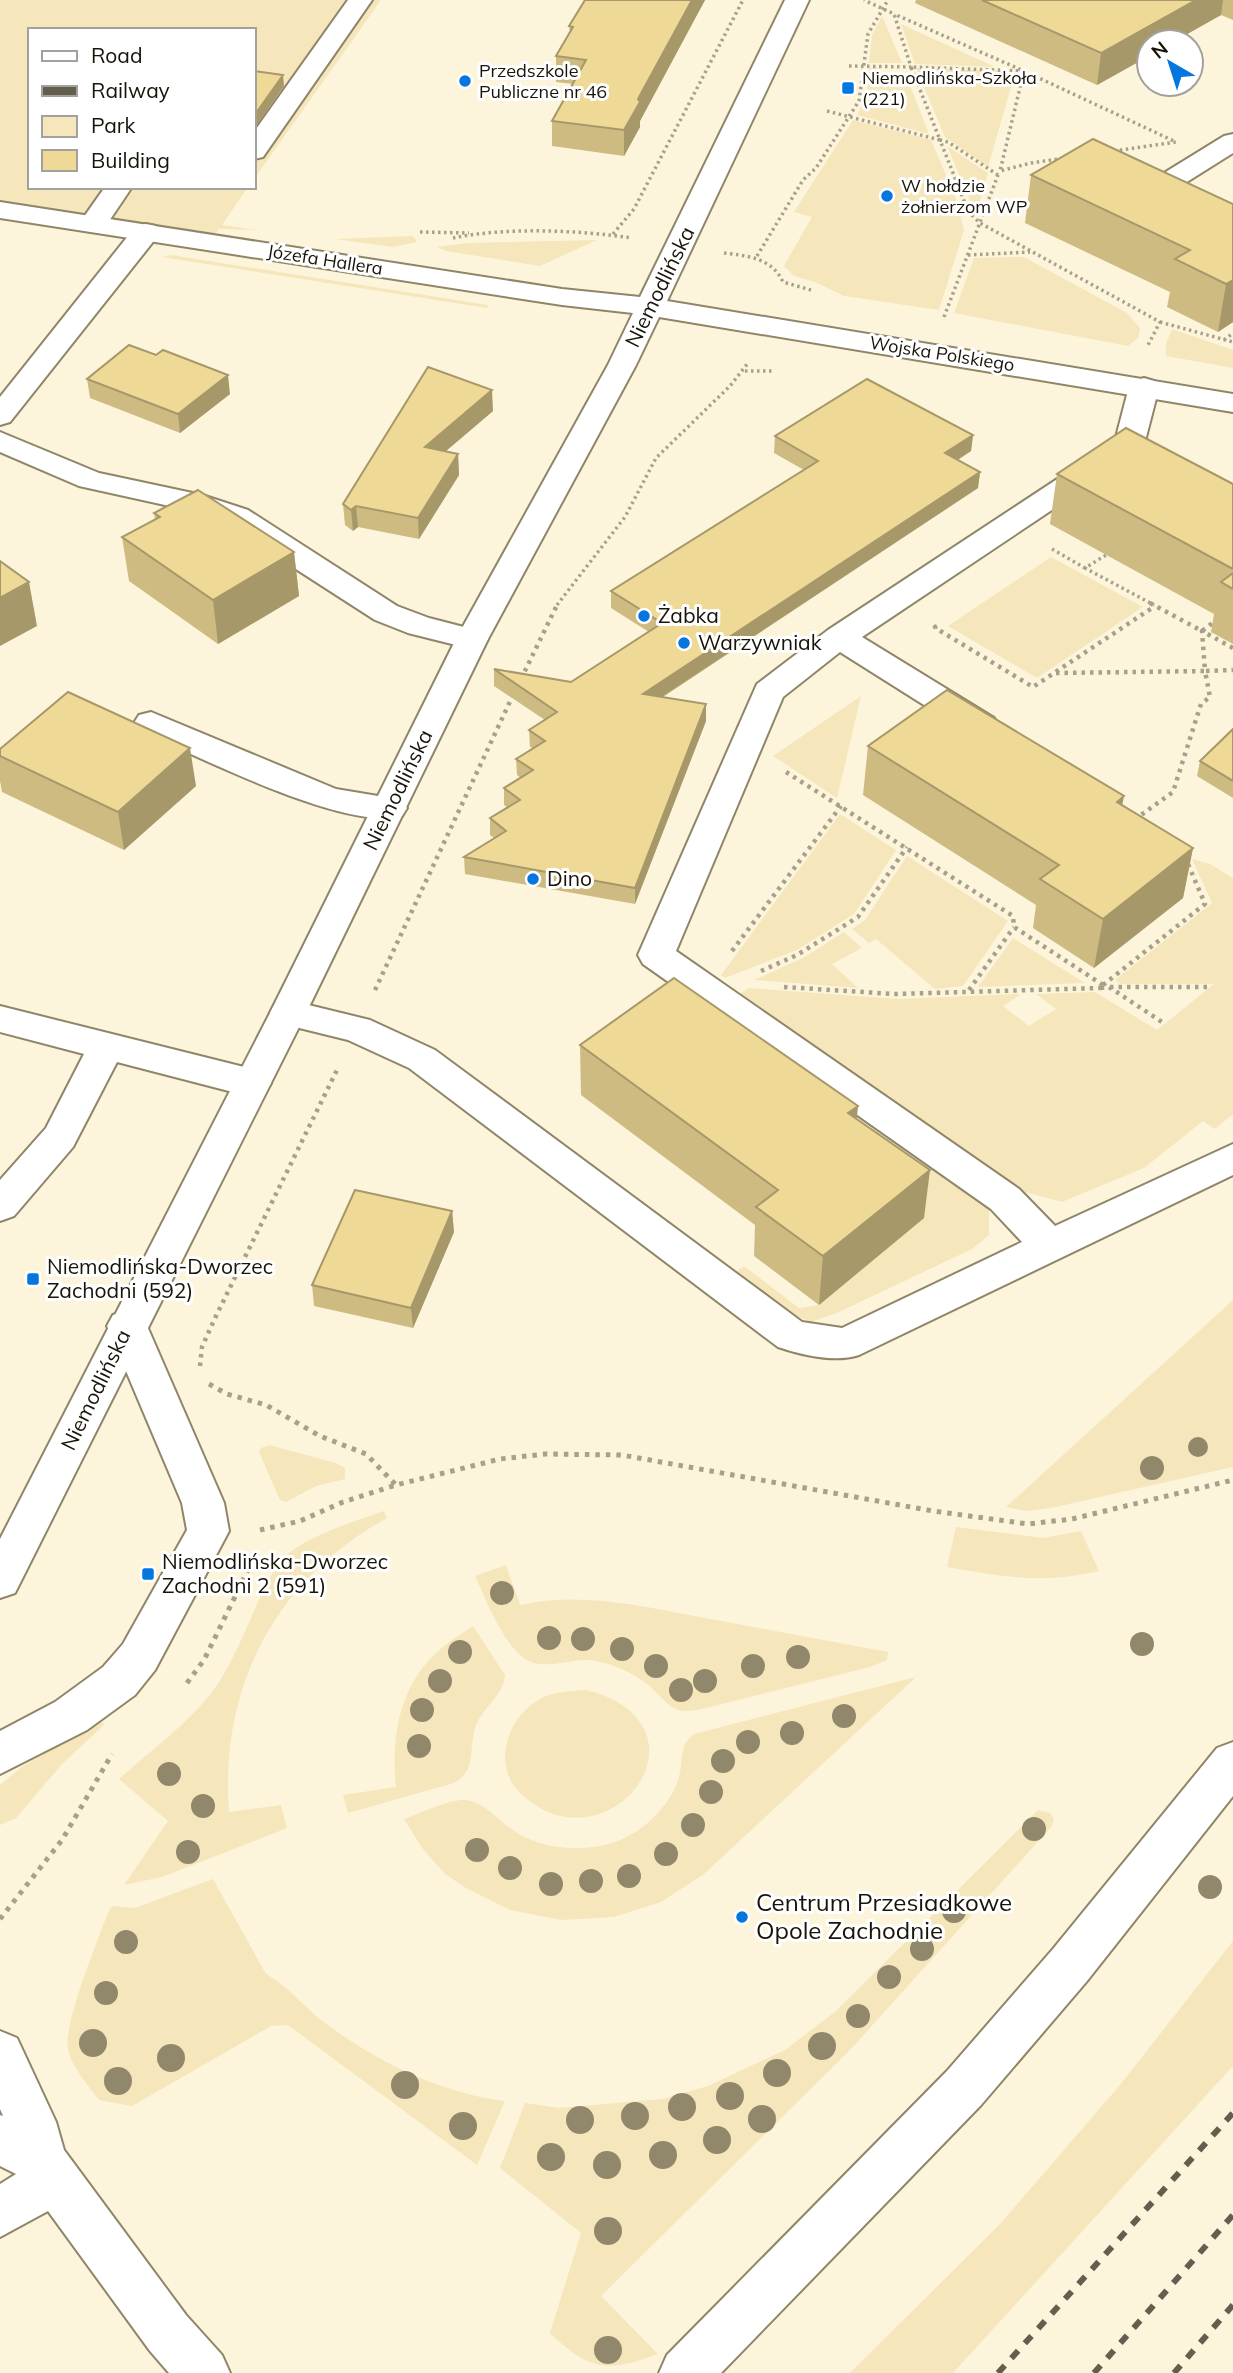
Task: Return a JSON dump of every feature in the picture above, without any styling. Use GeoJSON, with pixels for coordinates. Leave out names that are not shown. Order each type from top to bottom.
{"type":"FeatureCollection","features":[{"type":"Feature","properties":{"kind":"main road"},"geometry":{"type":"LineString","coordinates":[[256,148],[360,0]]}},
{"type":"Feature","properties":{"kind":"main road","name":"Niemodlińska"},"geometry":{"type":"LineString","coordinates":[[0,1580],[49,1489],[127,1326],[288,1013],[472,639],[622,365],[797,0]]}},
{"type":"Feature","properties":{"kind":"main road"},"geometry":{"type":"LineString","coordinates":[[1173,179],[1233,142]]}},
{"type":"Feature","properties":{"kind":"main road"},"geometry":{"type":"LineString","coordinates":[[93,224],[118,189]]}},
{"type":"Feature","properties":{"kind":"main road","name":"Józefa Hallera"},"geometry":{"type":"LineString","coordinates":[[0,210],[562,297],[650,307]]}},
{"type":"Feature","properties":{"kind":"main road"},"geometry":{"type":"LineString","coordinates":[[0,416],[146,232]]}},
{"type":"Feature","properties":{"kind":"main road","name":"Wojska Polskiego"},"geometry":{"type":"LineString","coordinates":[[650,307],[1233,402]]}},
{"type":"Feature","properties":{"kind":"main road"},"geometry":{"type":"LineString","coordinates":[[1049,1245],[1005,1199],[718,989],[656,955],[769,691],[839,637],[1141,451],[1144,387]]}},
{"type":"Feature","properties":{"kind":"main road"},"geometry":{"type":"LineString","coordinates":[[0,441],[90,480],[191,501],[237,517],[386,613],[419,626],[472,639]]}},
{"type":"Feature","properties":{"kind":"main road"},"geometry":{"type":"LineString","coordinates":[[839,637],[1005,739]]}},
{"type":"Feature","properties":{"kind":"main road"},"geometry":{"type":"LineString","coordinates":[[151,723],[330,799],[390,808]]}},
{"type":"Feature","properties":{"kind":"main road"},"geometry":{"type":"LineString","coordinates":[[288,1013],[357,1029],[422,1059],[792,1336],[845,1344],[1233,1158]]}},
{"type":"Feature","properties":{"kind":"main road"},"geometry":{"type":"LineString","coordinates":[[0,1019],[252,1083]]}},
{"type":"Feature","properties":{"kind":"main road"},"geometry":{"type":"LineString","coordinates":[[0,1206],[60,1137],[106,1047]]}},
{"type":"Feature","properties":{"kind":"main road"},"geometry":{"type":"LineString","coordinates":[[0,1754],[71,1716],[119,1681],[139,1657],[208,1531],[203,1503],[127,1326]]}},
{"type":"Feature","properties":{"kind":"main road"},"geometry":{"type":"LineString","coordinates":[[685,2373],[964,2088],[1070,1965],[1233,1762]]}},
{"type":"Feature","properties":{"kind":"main road"},"geometry":{"type":"LineString","coordinates":[[0,2054],[31,2122],[32,2160],[0,2212]]}},
{"type":"Feature","properties":{"kind":"main road"},"geometry":{"type":"LineString","coordinates":[[32,2160],[168,2333],[204,2373]]}},
{"type":"Feature","properties":{"kind":"path"},"geometry":{"type":"LineString","coordinates":[[613,234],[634,209],[743,0]]}},
{"type":"Feature","properties":{"kind":"path"},"geometry":{"type":"LineString","coordinates":[[827,111],[948,142],[999,173],[1031,163],[1177,142],[864,0]]}},
{"type":"Feature","properties":{"kind":"path"},"geometry":{"type":"LineString","coordinates":[[757,256],[803,180],[816,168],[862,94],[868,34],[888,0]]}},
{"type":"Feature","properties":{"kind":"path"},"geometry":{"type":"LineString","coordinates":[[894,13],[911,67],[968,211],[980,223],[1160,322],[1233,342]]}},
{"type":"Feature","properties":{"kind":"path"},"geometry":{"type":"LineString","coordinates":[[849,66],[1024,71]]}},
{"type":"Feature","properties":{"kind":"path"},"geometry":{"type":"LineString","coordinates":[[943,317],[968,255],[972,236],[980,223],[999,173],[1024,71]]}},
{"type":"Feature","properties":{"kind":"path"},"geometry":{"type":"LineString","coordinates":[[420,232],[613,234],[628,238]]}},
{"type":"Feature","properties":{"kind":"path"},"geometry":{"type":"LineString","coordinates":[[968,255],[1032,252]]}},
{"type":"Feature","properties":{"kind":"path"},"geometry":{"type":"LineString","coordinates":[[733,254],[757,256],[779,274],[783,282]]}},
{"type":"Feature","properties":{"kind":"path"},"geometry":{"type":"LineString","coordinates":[[1142,358],[1160,322]]}},
{"type":"Feature","properties":{"kind":"path"},"geometry":{"type":"LineString","coordinates":[[1224,340],[1233,333]]}},
{"type":"Feature","properties":{"kind":"path"},"geometry":{"type":"LineString","coordinates":[[373,994],[553,612],[625,517],[661,451],[745,371],[750,360]]}},
{"type":"Feature","properties":{"kind":"path"},"geometry":{"type":"LineString","coordinates":[[1111,552],[1085,568],[1233,648]]}},
{"type":"Feature","properties":{"kind":"path"},"geometry":{"type":"LineString","coordinates":[[946,620],[935,627],[1033,687],[1156,606]]}},
{"type":"Feature","properties":{"kind":"path"},"geometry":{"type":"LineString","coordinates":[[1202,631],[1224,614]]}},
{"type":"Feature","properties":{"kind":"path"},"geometry":{"type":"LineString","coordinates":[[1134,820],[1173,792],[1201,704],[1210,697],[1202,631]]}},
{"type":"Feature","properties":{"kind":"path"},"geometry":{"type":"LineString","coordinates":[[1055,673],[1233,670]]}},
{"type":"Feature","properties":{"kind":"path"},"geometry":{"type":"LineString","coordinates":[[745,747],[1013,916],[1014,928],[968,991]]}},
{"type":"Feature","properties":{"kind":"path"},"geometry":{"type":"LineString","coordinates":[[718,989],[841,806]]}},
{"type":"Feature","properties":{"kind":"path"},"geometry":{"type":"LineString","coordinates":[[718,989],[797,955],[858,917],[907,847]]}},
{"type":"Feature","properties":{"kind":"path"},"geometry":{"type":"LineString","coordinates":[[1102,986],[1205,904],[1185,857]]}},
{"type":"Feature","properties":{"kind":"path"},"geometry":{"type":"LineString","coordinates":[[1014,928],[1102,986]]}},
{"type":"Feature","properties":{"kind":"path"},"geometry":{"type":"LineString","coordinates":[[718,989],[894,994],[1102,986],[1210,987]]}},
{"type":"Feature","properties":{"kind":"path"},"geometry":{"type":"LineString","coordinates":[[1109,987],[1166,1024]]}},
{"type":"Feature","properties":{"kind":"path"},"geometry":{"type":"LineString","coordinates":[[206,1382],[227,1394],[266,1405],[320,1436],[366,1454],[396,1485]]}},
{"type":"Feature","properties":{"kind":"path"},"geometry":{"type":"LineString","coordinates":[[260,1530],[293,1524],[343,1502],[396,1485],[500,1459],[545,1454],[599,1454],[691,1466],[933,1511],[1028,1524],[1072,1518],[1233,1480]]}},
{"type":"Feature","properties":{"kind":"green space"},"geometry":{"type":"Polygon","coordinates":[[[0,0],[381,0],[256,176],[256,28],[28,28],[28,189],[247,189],[222,225],[258,230],[219,229],[209,242],[0,210],[0,0]]]}},
{"type":"Feature","properties":{"kind":"green space"},"geometry":{"type":"Polygon","coordinates":[[[882,16],[902,63],[869,63],[872,35],[882,16]]]}},
{"type":"Feature","properties":{"kind":"green space"},"geometry":{"type":"Polygon","coordinates":[[[901,24],[995,67],[915,64],[901,24]]]}},
{"type":"Feature","properties":{"kind":"green space"},"geometry":{"type":"Polygon","coordinates":[[[869,68],[880,68],[882,83],[909,83],[929,134],[857,115],[867,95],[869,68]]]}},
{"type":"Feature","properties":{"kind":"green space"},"geometry":{"type":"Polygon","coordinates":[[[916,68],[1005,71],[1013,80],[988,167],[945,137],[916,68]]]}},
{"type":"Feature","properties":{"kind":"green space"},"geometry":{"type":"Polygon","coordinates":[[[853,120],[931,140],[955,196],[964,230],[939,310],[844,296],[815,282],[794,276],[784,266],[812,217],[794,212],[853,120]]]}},
{"type":"Feature","properties":{"kind":"green space"},"geometry":{"type":"Polygon","coordinates":[[[947,146],[988,173],[976,214],[947,146]]]}},
{"type":"Feature","properties":{"kind":"green space"},"geometry":{"type":"Polygon","coordinates":[[[413,236],[417,242],[393,247],[335,239],[413,236]]]}},
{"type":"Feature","properties":{"kind":"green space"},"geometry":{"type":"Polygon","coordinates":[[[597,240],[540,266],[446,251],[437,247],[468,243],[597,240]]]}},
{"type":"Feature","properties":{"kind":"green space"},"geometry":{"type":"Polygon","coordinates":[[[171,255],[488,305],[487,308],[162,257],[171,255]]]}},
{"type":"Feature","properties":{"kind":"green space"},"geometry":{"type":"Polygon","coordinates":[[[1024,257],[1127,313],[1140,328],[1138,338],[1128,346],[954,313],[974,258],[1024,257]]]}},
{"type":"Feature","properties":{"kind":"green space"},"geometry":{"type":"Polygon","coordinates":[[[1172,329],[1233,350],[1233,368],[1166,356],[1166,344],[1172,329]]]}},
{"type":"Feature","properties":{"kind":"green space"},"geometry":{"type":"Polygon","coordinates":[[[1051,557],[1143,607],[1037,678],[948,626],[1051,557]]]}},
{"type":"Feature","properties":{"kind":"green space"},"geometry":{"type":"Polygon","coordinates":[[[861,696],[837,798],[773,756],[861,696]]]}},
{"type":"Feature","properties":{"kind":"green space"},"geometry":{"type":"Polygon","coordinates":[[[840,814],[896,850],[854,914],[797,950],[725,978],[721,975],[840,814]]]}},
{"type":"Feature","properties":{"kind":"green space"},"geometry":{"type":"Polygon","coordinates":[[[907,856],[1008,921],[963,986],[935,989],[876,939],[869,943],[852,929],[865,920],[907,856]]]}},
{"type":"Feature","properties":{"kind":"green space"},"geometry":{"type":"Polygon","coordinates":[[[1192,859],[1210,864],[1233,878],[1233,1114],[1215,1129],[1203,1121],[1144,1168],[1062,1202],[1007,1187],[736,996],[749,988],[898,999],[1021,994],[1003,1006],[1029,1026],[1056,1009],[1036,994],[1095,992],[1157,1030],[1214,984],[1121,984],[1115,980],[1212,903],[1192,859]]]}},
{"type":"Feature","properties":{"kind":"green space"},"geometry":{"type":"Polygon","coordinates":[[[844,932],[862,948],[832,964],[858,988],[754,980],[803,958],[844,932]]]}},
{"type":"Feature","properties":{"kind":"green space"},"geometry":{"type":"Polygon","coordinates":[[[1013,938],[1085,983],[978,987],[1013,938]]]}},
{"type":"Feature","properties":{"kind":"green space"},"geometry":{"type":"Polygon","coordinates":[[[909,1168],[939,1170],[975,1194],[989,1211],[989,1235],[972,1249],[839,1312],[811,1322],[793,1315],[735,1272],[744,1266],[799,1308],[819,1305],[909,1168]]]}},
{"type":"Feature","properties":{"kind":"green space"},"geometry":{"type":"Polygon","coordinates":[[[1233,1300],[1233,1467],[1051,1508],[1026,1511],[1006,1507],[1233,1300]]]}},
{"type":"Feature","properties":{"kind":"green space"},"geometry":{"type":"Polygon","coordinates":[[[269,1445],[336,1463],[345,1468],[345,1479],[316,1486],[286,1502],[280,1500],[259,1452],[261,1448],[269,1445]]]}},
{"type":"Feature","properties":{"kind":"green space"},"geometry":{"type":"Polygon","coordinates":[[[384,1511],[387,1518],[348,1543],[314,1572],[286,1605],[263,1641],[245,1680],[234,1722],[228,1766],[229,1812],[281,1805],[287,1828],[162,1877],[124,1885],[168,1821],[119,1779],[185,1721],[209,1696],[235,1654],[268,1581],[285,1557],[325,1533],[384,1511]]]}},
{"type":"Feature","properties":{"kind":"green space"},"geometry":{"type":"Polygon","coordinates":[[[956,1527],[1043,1538],[1081,1531],[1099,1571],[1059,1577],[1023,1578],[947,1567],[956,1527]]]}},
{"type":"Feature","properties":{"kind":"green space"},"geometry":{"type":"Polygon","coordinates":[[[506,1565],[520,1605],[564,1600],[629,1604],[888,1652],[887,1660],[870,1667],[702,1709],[683,1711],[671,1706],[642,1680],[612,1665],[589,1660],[540,1664],[525,1659],[502,1632],[475,1576],[506,1565]]]}},
{"type":"Feature","properties":{"kind":"green space"},"geometry":{"type":"Polygon","coordinates":[[[473,1626],[505,1675],[498,1694],[477,1723],[467,1771],[454,1783],[348,1813],[343,1795],[396,1787],[396,1734],[412,1684],[434,1655],[473,1626]]]}},
{"type":"Feature","properties":{"kind":"green space"},"geometry":{"type":"Polygon","coordinates":[[[916,1677],[704,1874],[661,1902],[614,1917],[561,1920],[510,1910],[445,1874],[422,1848],[404,1819],[444,1804],[466,1800],[481,1805],[519,1834],[546,1845],[576,1848],[605,1845],[640,1829],[661,1810],[676,1785],[684,1748],[694,1734],[916,1677]]]}},
{"type":"Feature","properties":{"kind":"green space"},"geometry":{"type":"Polygon","coordinates":[[[587,1690],[626,1708],[646,1733],[648,1760],[637,1786],[616,1806],[587,1817],[554,1814],[521,1794],[512,1783],[505,1756],[507,1743],[519,1717],[540,1699],[557,1693],[587,1690]]]}},
{"type":"Feature","properties":{"kind":"green space"},"geometry":{"type":"Polygon","coordinates":[[[100,1721],[105,1724],[62,1764],[16,1818],[0,1825],[0,1785],[22,1767],[100,1721]]]}},
{"type":"Feature","properties":{"kind":"green space"},"geometry":{"type":"Polygon","coordinates":[[[1038,1810],[1050,1813],[1054,1819],[1052,1826],[850,2050],[601,2296],[658,2354],[626,2364],[600,2365],[576,2355],[564,2346],[550,2333],[581,2233],[500,2168],[525,2103],[559,2108],[662,2099],[708,2086],[785,2050],[836,2011],[1038,1810]]]}},
{"type":"Feature","properties":{"kind":"green space"},"geometry":{"type":"Polygon","coordinates":[[[213,1879],[266,1974],[320,2019],[362,2048],[408,2072],[456,2091],[505,2101],[477,2165],[288,2025],[271,2026],[132,2106],[99,2100],[73,2063],[68,2049],[68,2037],[82,1982],[108,1913],[112,1906],[135,1908],[213,1879]]]}},
{"type":"Feature","properties":{"kind":"green space"},"geometry":{"type":"Polygon","coordinates":[[[1233,1941],[1233,2066],[953,2373],[850,2373],[1001,2223],[1120,2085],[1233,1941]]]}},
{"type":"Feature","properties":{"kind":"building"},"geometry":{"type":"Polygon","coordinates":[[[585,0],[692,0],[624,130],[552,121],[586,60],[556,56],[573,27],[569,26],[585,0]]]}},
{"type":"Feature","properties":{"kind":"building"},"geometry":{"type":"Polygon","coordinates":[[[982,0],[1196,0],[1146,28],[1135,28],[1135,34],[1101,53],[982,0]]]}},
{"type":"Feature","properties":{"kind":"building"},"geometry":{"type":"Polygon","coordinates":[[[256,71],[283,75],[256,113],[256,71]]]}},
{"type":"Feature","properties":{"kind":"building"},"geometry":{"type":"Polygon","coordinates":[[[1093,139],[1233,204],[1233,280],[1226,284],[1175,259],[1190,250],[1031,175],[1093,139]]]}},
{"type":"Feature","properties":{"kind":"building"},"geometry":{"type":"Polygon","coordinates":[[[129,345],[156,355],[163,350],[228,375],[178,414],[87,379],[129,345]]]}},
{"type":"Feature","properties":{"kind":"building"},"geometry":{"type":"Polygon","coordinates":[[[428,367],[492,390],[425,447],[458,454],[418,518],[356,506],[351,510],[343,504],[428,367]]]}},
{"type":"Feature","properties":{"kind":"building"},"geometry":{"type":"Polygon","coordinates":[[[867,379],[973,435],[945,453],[980,472],[643,694],[706,704],[635,888],[464,857],[506,831],[490,818],[520,800],[504,788],[533,770],[516,759],[545,741],[529,730],[557,712],[494,669],[571,682],[662,623],[611,591],[818,461],[775,436],[867,379]]]}},
{"type":"Feature","properties":{"kind":"building"},"geometry":{"type":"Polygon","coordinates":[[[1126,428],[1233,484],[1233,569],[1057,474],[1126,428]]]}},
{"type":"Feature","properties":{"kind":"building"},"geometry":{"type":"Polygon","coordinates":[[[198,490],[294,552],[213,600],[122,537],[160,517],[154,513],[198,490]]]}},
{"type":"Feature","properties":{"kind":"building"},"geometry":{"type":"Polygon","coordinates":[[[0,561],[29,582],[0,598],[0,561]]]}},
{"type":"Feature","properties":{"kind":"building"},"geometry":{"type":"Polygon","coordinates":[[[1233,573],[1233,589],[1221,582],[1233,573]]]}},
{"type":"Feature","properties":{"kind":"building"},"geometry":{"type":"Polygon","coordinates":[[[947,690],[1124,796],[1117,802],[1193,848],[1103,919],[1040,879],[1059,865],[868,746],[947,690]]]}},
{"type":"Feature","properties":{"kind":"building"},"geometry":{"type":"Polygon","coordinates":[[[68,692],[190,748],[118,812],[0,756],[0,749],[68,692]]]}},
{"type":"Feature","properties":{"kind":"building"},"geometry":{"type":"Polygon","coordinates":[[[1233,729],[1233,781],[1200,761],[1233,729]]]}},
{"type":"Feature","properties":{"kind":"building"},"geometry":{"type":"Polygon","coordinates":[[[674,978],[858,1106],[848,1113],[930,1170],[823,1256],[756,1207],[778,1190],[580,1045],[674,978]]]}},
{"type":"Feature","properties":{"kind":"building"},"geometry":{"type":"Polygon","coordinates":[[[355,1190],[452,1211],[411,1308],[312,1285],[355,1190]]]}},
{"type":"Feature","properties":{"kind":"railway"},"geometry":{"type":"LineString","coordinates":[[998,2373],[1233,2113]]}},
{"type":"Feature","properties":{"kind":"railway"},"geometry":{"type":"LineString","coordinates":[[1094,2373],[1233,2215]]}},
{"type":"Feature","properties":{"kind":"railway"},"geometry":{"type":"LineString","coordinates":[[1174,2373],[1233,2305]]}},
{"type":"Feature","properties":{"kind":"place","name":"Przedszkole Publiczne nr 46"},"geometry":{"type":"Point","coordinates":[465,81]}},
{"type":"Feature","properties":{"kind":"place","name":"Niemodlińska-Szkoła (221)"},"geometry":{"type":"Point","coordinates":[848,88]}},
{"type":"Feature","properties":{"kind":"place","name":"W hołdzie żołnierzom WP"},"geometry":{"type":"Point","coordinates":[887,196]}},
{"type":"Feature","properties":{"kind":"place","name":"Żabka"},"geometry":{"type":"Point","coordinates":[644,616]}},
{"type":"Feature","properties":{"kind":"place","name":"Warzywniak"},"geometry":{"type":"Point","coordinates":[684,643]}},
{"type":"Feature","properties":{"kind":"place","name":"Dino"},"geometry":{"type":"Point","coordinates":[533,879]}},
{"type":"Feature","properties":{"kind":"place","name":"Niemodlińska-Dworzec Zachodni (592)"},"geometry":{"type":"Point","coordinates":[33,1279]}},
{"type":"Feature","properties":{"kind":"place","name":"Niemodlińska-Dworzec Zachodni 2 (591)"},"geometry":{"type":"Point","coordinates":[148,1574]}},
{"type":"Feature","properties":{"kind":"place","name":"Centrum Przesiadkowe Opole Zachodnie"},"geometry":{"type":"Point","coordinates":[742,1917]}}]}
